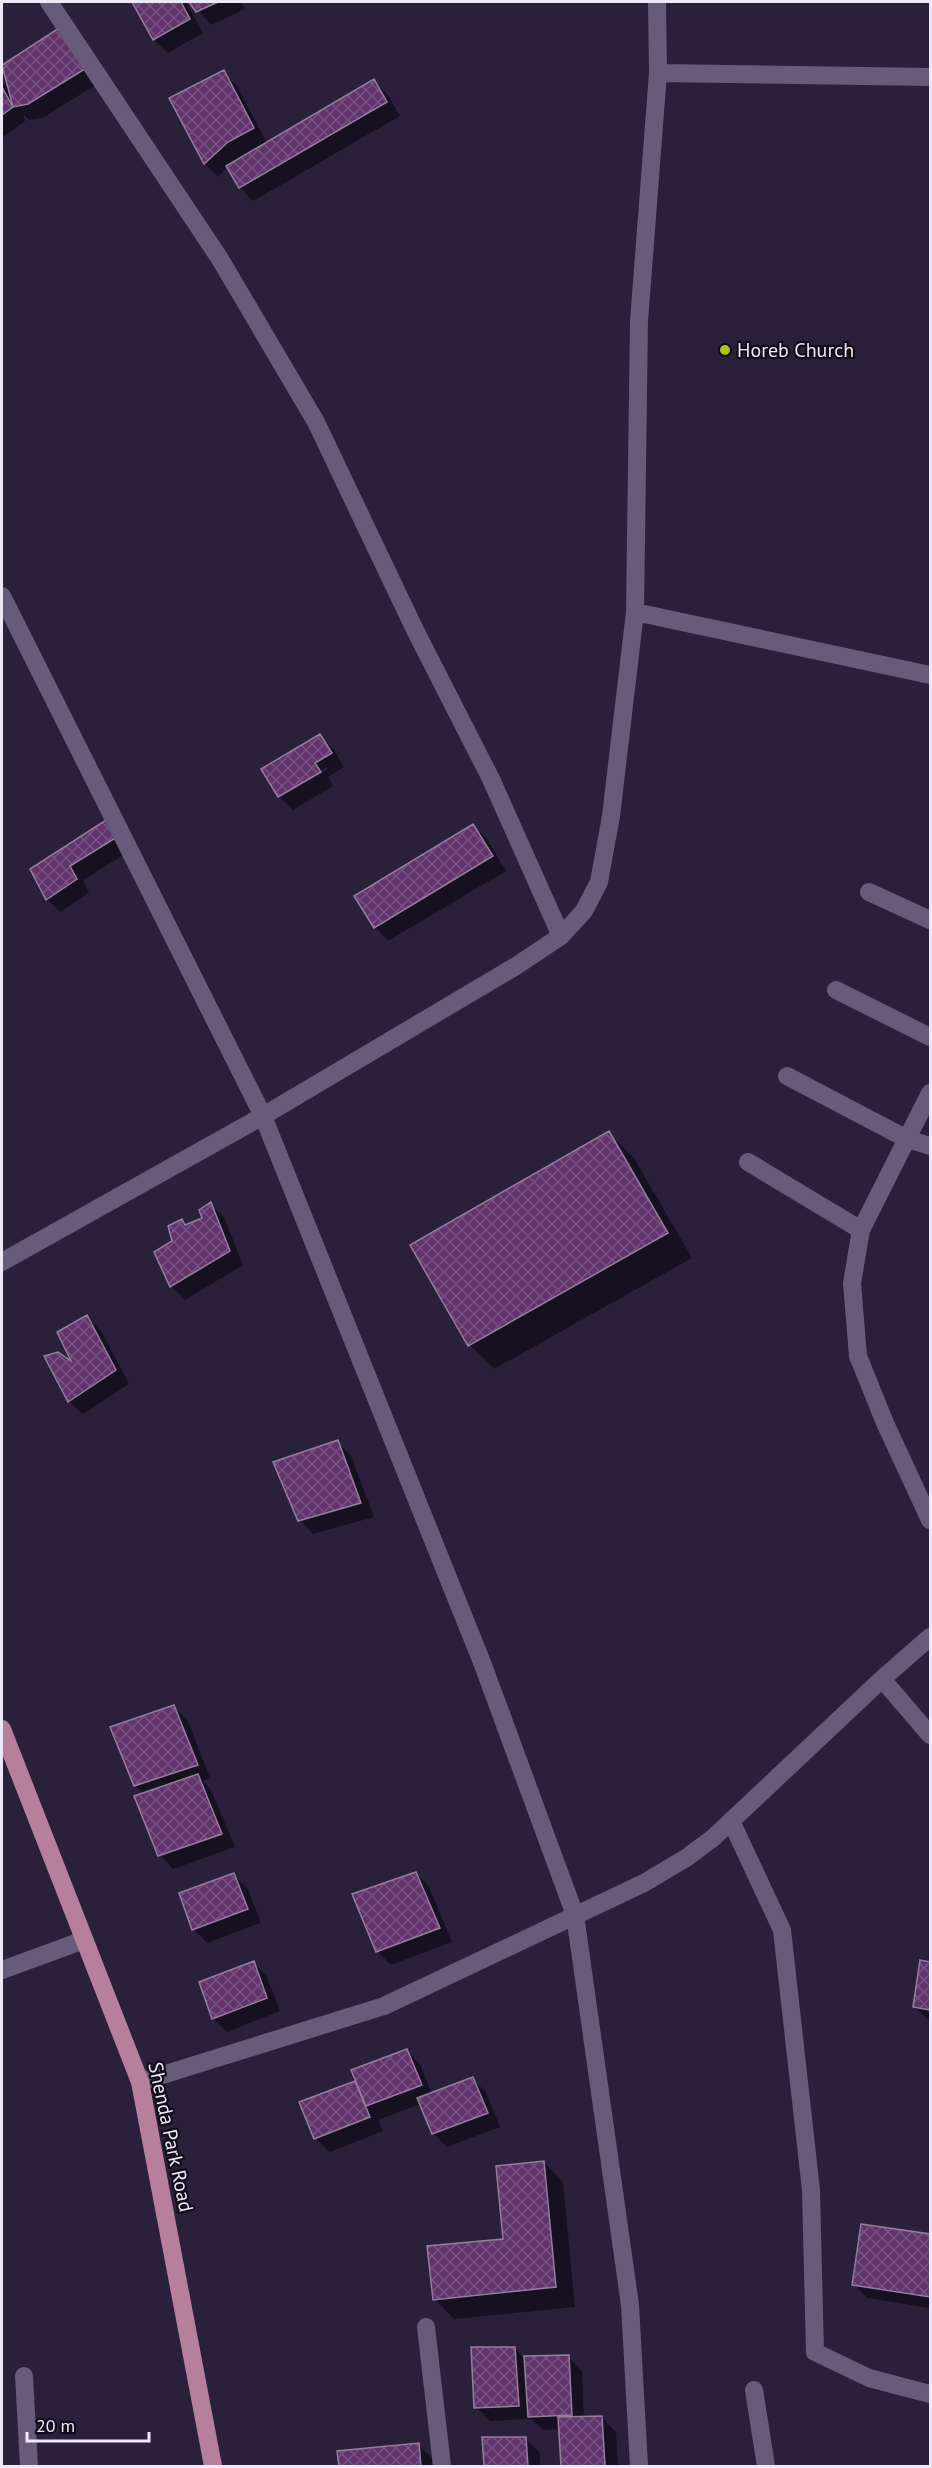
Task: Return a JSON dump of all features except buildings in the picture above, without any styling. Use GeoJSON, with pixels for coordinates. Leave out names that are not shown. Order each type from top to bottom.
{"type":"FeatureCollection","features":[{"type":"Feature","properties":{"kind":"main road","name":"Shenda Park Road"},"geometry":{"type":"LineString","coordinates":[[2,1729],[140,2082],[213,2466]]}},
{"type":"Feature","properties":{"kind":"street"},"geometry":{"type":"LineString","coordinates":[[49,2],[220,259],[316,422],[415,630],[491,779],[561,936]]}},
{"type":"Feature","properties":{"kind":"street"},"geometry":{"type":"LineString","coordinates":[[2,1262],[263,1116],[516,966],[561,936],[584,911],[599,882],[611,816],[635,612],[639,321],[658,73],[657,2]]}},
{"type":"Feature","properties":{"kind":"street"},"geometry":{"type":"LineString","coordinates":[[658,73],[930,77]]}},
{"type":"Feature","properties":{"kind":"street"},"geometry":{"type":"LineString","coordinates":[[2,596],[263,1116],[483,1665],[575,1915],[630,2305],[639,2466]]}},
{"type":"Feature","properties":{"kind":"street"},"geometry":{"type":"LineString","coordinates":[[635,612],[930,675]]}},
{"type":"Feature","properties":{"kind":"street"},"geometry":{"type":"LineString","coordinates":[[869,892],[930,920]]}},
{"type":"Feature","properties":{"kind":"street"},"geometry":{"type":"LineString","coordinates":[[836,990],[930,1037]]}},
{"type":"Feature","properties":{"kind":"street"},"geometry":{"type":"LineString","coordinates":[[787,1076],[907,1139],[930,1146]]}},
{"type":"Feature","properties":{"kind":"street"},"geometry":{"type":"LineString","coordinates":[[930,1092],[861,1230],[852,1283],[858,1356],[885,1423],[930,1520]]}},
{"type":"Feature","properties":{"kind":"street"},"geometry":{"type":"LineString","coordinates":[[748,1162],[861,1230]]}},
{"type":"Feature","properties":{"kind":"street"},"geometry":{"type":"LineString","coordinates":[[140,2082],[384,2006],[645,1883],[714,1838],[882,1679],[930,1637]]}},
{"type":"Feature","properties":{"kind":"street"},"geometry":{"type":"LineString","coordinates":[[882,1679],[930,1735]]}},
{"type":"Feature","properties":{"kind":"street"},"geometry":{"type":"LineString","coordinates":[[731,1821],[782,1930],[811,2190],[815,2352],[868,2378],[930,2394]]}},
{"type":"Feature","properties":{"kind":"street"},"geometry":{"type":"LineString","coordinates":[[2,1970],[84,1940]]}},
{"type":"Feature","properties":{"kind":"street"},"geometry":{"type":"LineString","coordinates":[[426,2327],[442,2466]]}},
{"type":"Feature","properties":{"kind":"street"},"geometry":{"type":"LineString","coordinates":[[24,2376],[29,2466]]}},
{"type":"Feature","properties":{"kind":"street"},"geometry":{"type":"LineString","coordinates":[[754,2390],[766,2466]]}},
{"type":"Feature","properties":{"kind":"place","name":"Horeb Church"},"geometry":{"type":"Point","coordinates":[725,350]}}]}
